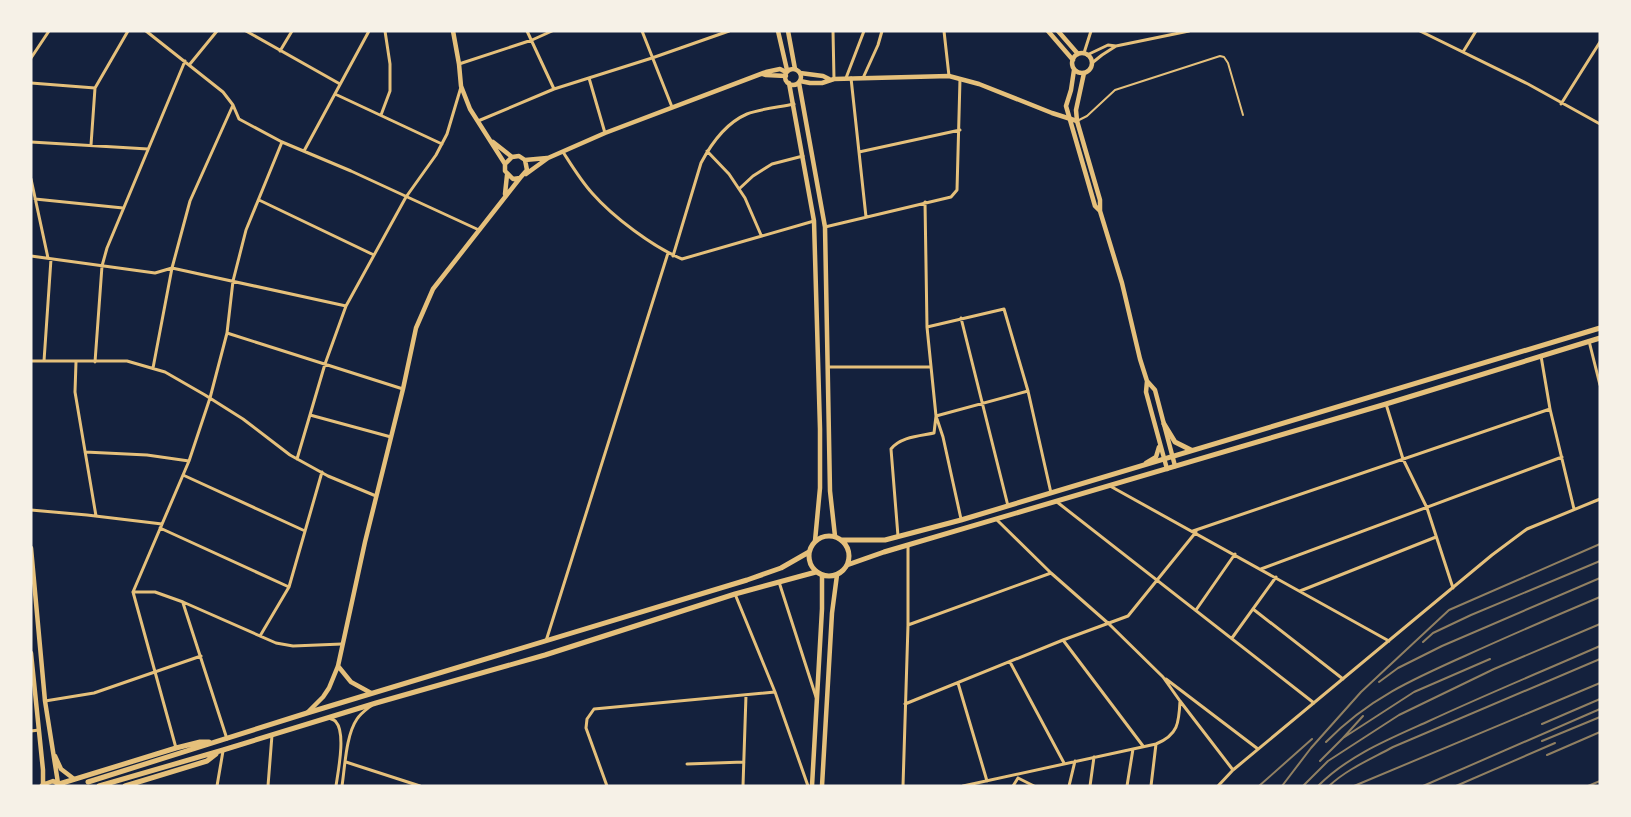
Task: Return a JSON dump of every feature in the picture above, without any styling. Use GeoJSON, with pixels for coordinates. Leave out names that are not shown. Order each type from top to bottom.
{"type":"FeatureCollection","features":[{"type":"Feature","properties":{"kind":"main road"},"geometry":{"type":"LineString","coordinates":[[453,31],[461,86],[470,109],[505,164],[507,175],[505,196]]}},
{"type":"Feature","properties":{"kind":"main road"},"geometry":{"type":"LineString","coordinates":[[88,782],[371,693],[747,580],[781,568],[809,552],[815,541],[820,494],[814,221],[804,156],[778,31]]}},
{"type":"Feature","properties":{"kind":"main road"},"geometry":{"type":"LineString","coordinates":[[788,31],[794,69],[800,73],[831,79]]}},
{"type":"Feature","properties":{"kind":"main road"},"geometry":{"type":"LineString","coordinates":[[1048,31],[1073,60],[1074,70],[1071,90],[1066,106],[1068,119],[1095,206],[1100,211]]}},
{"type":"Feature","properties":{"kind":"main road"},"geometry":{"type":"LineString","coordinates":[[1060,33],[1092,63],[1088,72],[1084,73],[1074,70]]}},
{"type":"Feature","properties":{"kind":"main road"},"geometry":{"type":"LineString","coordinates":[[1073,60],[1083,54]]}},
{"type":"Feature","properties":{"kind":"main road"},"geometry":{"type":"LineString","coordinates":[[787,73],[794,69]]}},
{"type":"Feature","properties":{"kind":"main road"},"geometry":{"type":"LineString","coordinates":[[308,713],[323,698],[338,666],[416,328],[433,289],[520,178],[548,158],[605,133],[763,74],[780,70],[787,73]]}},
{"type":"Feature","properties":{"kind":"main road"},"geometry":{"type":"LineString","coordinates":[[800,73],[825,227],[830,491],[835,536]]}},
{"type":"Feature","properties":{"kind":"main road"},"geometry":{"type":"LineString","coordinates":[[1084,73],[1076,110],[1077,121],[1100,200],[1100,211],[1122,283],[1147,381],[1146,392],[1167,469]]}},
{"type":"Feature","properties":{"kind":"main road"},"geometry":{"type":"LineString","coordinates":[[790,83],[795,85],[800,82],[822,83],[831,79],[848,78],[949,76],[979,84],[1077,121]]}},
{"type":"Feature","properties":{"kind":"main road"},"geometry":{"type":"LineString","coordinates":[[490,139],[512,157]]}},
{"type":"Feature","properties":{"kind":"main road"},"geometry":{"type":"LineString","coordinates":[[505,164],[512,157],[519,156],[525,160],[528,167],[526,174]]}},
{"type":"Feature","properties":{"kind":"main road"},"geometry":{"type":"LineString","coordinates":[[525,160],[548,158]]}},
{"type":"Feature","properties":{"kind":"main road"},"geometry":{"type":"LineString","coordinates":[[507,175],[513,178],[520,178]]}},
{"type":"Feature","properties":{"kind":"main road"},"geometry":{"type":"LineString","coordinates":[[841,540],[869,541],[898,537],[962,520],[1600,328]]}},
{"type":"Feature","properties":{"kind":"main road"},"geometry":{"type":"LineString","coordinates":[[847,565],[1600,338]]}},
{"type":"Feature","properties":{"kind":"main road"},"geometry":{"type":"LineString","coordinates":[[1147,381],[1155,390],[1175,466]]}},
{"type":"Feature","properties":{"kind":"main road"},"geometry":{"type":"LineString","coordinates":[[1164,424],[1175,442],[1192,450]]}},
{"type":"Feature","properties":{"kind":"main road"},"geometry":{"type":"LineString","coordinates":[[1142,466],[1158,454],[1158,438]]}},
{"type":"Feature","properties":{"kind":"main road"},"geometry":{"type":"LineString","coordinates":[[99,786],[376,703],[545,655],[735,594],[819,573],[833,576],[845,569],[850,555],[848,548],[841,540],[835,536],[826,535],[815,541]]}},
{"type":"Feature","properties":{"kind":"main road"},"geometry":{"type":"LineString","coordinates":[[31,550],[45,701],[52,750],[60,784]]}},
{"type":"Feature","properties":{"kind":"main road"},"geometry":{"type":"LineString","coordinates":[[809,552],[810,565],[819,573],[822,609],[810,786]]}},
{"type":"Feature","properties":{"kind":"main road"},"geometry":{"type":"LineString","coordinates":[[822,786],[832,613],[837,575]]}},
{"type":"Feature","properties":{"kind":"main road"},"geometry":{"type":"LineString","coordinates":[[31,652],[43,770],[42,785]]}},
{"type":"Feature","properties":{"kind":"main road"},"geometry":{"type":"LineString","coordinates":[[338,666],[351,682],[371,693]]}},
{"type":"Feature","properties":{"kind":"main road"},"geometry":{"type":"LineString","coordinates":[[42,785],[48,782],[60,784],[200,742],[214,743]]}},
{"type":"Feature","properties":{"kind":"main road"},"geometry":{"type":"LineString","coordinates":[[52,750],[60,769],[74,779]]}},
{"type":"Feature","properties":{"kind":"main road"},"geometry":{"type":"LineString","coordinates":[[125,786],[207,761],[221,751]]}},
{"type":"Feature","properties":{"kind":"main road"},"geometry":{"type":"LineString","coordinates":[[71,786],[74,779]]}},
{"type":"Feature","properties":{"kind":"street"},"geometry":{"type":"LineString","coordinates":[[31,58],[49,31]]}},
{"type":"Feature","properties":{"kind":"street"},"geometry":{"type":"LineString","coordinates":[[91,145],[96,88],[128,31]]}},
{"type":"Feature","properties":{"kind":"street"},"geometry":{"type":"LineString","coordinates":[[146,31],[223,92],[233,104],[239,119],[282,142],[480,231]]}},
{"type":"Feature","properties":{"kind":"street"},"geometry":{"type":"LineString","coordinates":[[190,64],[217,31]]}},
{"type":"Feature","properties":{"kind":"street"},"geometry":{"type":"LineString","coordinates":[[246,31],[340,84]]}},
{"type":"Feature","properties":{"kind":"street"},"geometry":{"type":"LineString","coordinates":[[280,51],[292,31]]}},
{"type":"Feature","properties":{"kind":"street"},"geometry":{"type":"LineString","coordinates":[[304,151],[368,31]]}},
{"type":"Feature","properties":{"kind":"street"},"geometry":{"type":"LineString","coordinates":[[381,115],[390,91],[390,64],[385,31]]}},
{"type":"Feature","properties":{"kind":"street"},"geometry":{"type":"LineString","coordinates":[[527,31],[554,89]]}},
{"type":"Feature","properties":{"kind":"street"},"geometry":{"type":"LineString","coordinates":[[459,64],[532,40],[552,31]]}},
{"type":"Feature","properties":{"kind":"street"},"geometry":{"type":"LineString","coordinates":[[642,31],[672,108]]}},
{"type":"Feature","properties":{"kind":"street"},"geometry":{"type":"LineString","coordinates":[[714,31],[715,36]]}},
{"type":"Feature","properties":{"kind":"street"},"geometry":{"type":"LineString","coordinates":[[478,121],[554,89],[729,31]]}},
{"type":"Feature","properties":{"kind":"street"},"geometry":{"type":"LineString","coordinates":[[831,79],[833,31]]}},
{"type":"Feature","properties":{"kind":"street"},"geometry":{"type":"LineString","coordinates":[[864,31],[848,78],[866,217]]}},
{"type":"Feature","properties":{"kind":"street"},"geometry":{"type":"LineString","coordinates":[[863,78],[878,45],[882,31]]}},
{"type":"Feature","properties":{"kind":"street"},"geometry":{"type":"LineString","coordinates":[[944,31],[949,76]]}},
{"type":"Feature","properties":{"kind":"street"},"geometry":{"type":"LineString","coordinates":[[1083,54],[1091,31]]}},
{"type":"Feature","properties":{"kind":"street"},"geometry":{"type":"LineString","coordinates":[[1092,63],[1116,46],[1188,31]]}},
{"type":"Feature","properties":{"kind":"street"},"geometry":{"type":"LineString","coordinates":[[1420,31],[1528,84],[1600,124]]}},
{"type":"Feature","properties":{"kind":"street"},"geometry":{"type":"LineString","coordinates":[[1463,52],[1476,31]]}},
{"type":"Feature","properties":{"kind":"street"},"geometry":{"type":"LineString","coordinates":[[1562,104],[1600,42]]}},
{"type":"Feature","properties":{"kind":"street"},"geometry":{"type":"LineString","coordinates":[[1083,54],[1108,45],[1116,46]]}},
{"type":"Feature","properties":{"kind":"street"},"geometry":{"type":"LineString","coordinates":[[95,362],[102,266],[107,248],[185,61]]}},
{"type":"Feature","properties":{"kind":"street"},"geometry":{"type":"LineString","coordinates":[[589,78],[605,133]]}},
{"type":"Feature","properties":{"kind":"street"},"geometry":{"type":"LineString","coordinates":[[825,227],[951,197],[957,190],[960,79]]}},
{"type":"Feature","properties":{"kind":"street"},"geometry":{"type":"LineString","coordinates":[[31,83],[96,88]]}},
{"type":"Feature","properties":{"kind":"street"},"geometry":{"type":"LineString","coordinates":[[298,459],[325,364],[346,306],[406,197],[442,144],[447,134],[461,86]]}},
{"type":"Feature","properties":{"kind":"street"},"geometry":{"type":"LineString","coordinates":[[335,94],[442,144]]}},
{"type":"Feature","properties":{"kind":"street"},"geometry":{"type":"LineString","coordinates":[[153,368],[172,268],[190,201],[233,104]]}},
{"type":"Feature","properties":{"kind":"street"},"geometry":{"type":"LineString","coordinates":[[673,256],[701,163],[707,151],[729,126],[747,114],[794,104]]}},
{"type":"Feature","properties":{"kind":"street"},"geometry":{"type":"LineString","coordinates":[[859,152],[960,130]]}},
{"type":"Feature","properties":{"kind":"street"},"geometry":{"type":"LineString","coordinates":[[31,142],[148,148]]}},
{"type":"Feature","properties":{"kind":"street"},"geometry":{"type":"LineString","coordinates":[[176,748],[133,592],[189,461],[210,398],[227,333],[233,281],[246,230],[282,142]]}},
{"type":"Feature","properties":{"kind":"street"},"geometry":{"type":"LineString","coordinates":[[707,151],[729,174],[745,198],[761,235]]}},
{"type":"Feature","properties":{"kind":"street"},"geometry":{"type":"LineString","coordinates":[[562,152],[590,192],[608,210],[668,253],[682,260],[761,235],[814,221]]}},
{"type":"Feature","properties":{"kind":"street"},"geometry":{"type":"LineString","coordinates":[[739,189],[772,164],[804,156]]}},
{"type":"Feature","properties":{"kind":"street"},"geometry":{"type":"LineString","coordinates":[[31,179],[49,259],[44,361]]}},
{"type":"Feature","properties":{"kind":"street"},"geometry":{"type":"LineString","coordinates":[[35,199],[123,208]]}},
{"type":"Feature","properties":{"kind":"street"},"geometry":{"type":"LineString","coordinates":[[259,200],[374,255]]}},
{"type":"Feature","properties":{"kind":"street"},"geometry":{"type":"LineString","coordinates":[[898,537],[891,449],[895,443],[934,433],[936,416],[927,327],[925,202]]}},
{"type":"Feature","properties":{"kind":"street"},"geometry":{"type":"LineString","coordinates":[[546,641],[668,253]]}},
{"type":"Feature","properties":{"kind":"street"},"geometry":{"type":"LineString","coordinates":[[31,256],[155,273],[172,268],[346,306]]}},
{"type":"Feature","properties":{"kind":"street"},"geometry":{"type":"LineString","coordinates":[[927,327],[1004,309],[1028,391],[1051,493]]}},
{"type":"Feature","properties":{"kind":"street"},"geometry":{"type":"LineString","coordinates":[[961,318],[1008,506]]}},
{"type":"Feature","properties":{"kind":"street"},"geometry":{"type":"LineString","coordinates":[[227,333],[403,389]]}},
{"type":"Feature","properties":{"kind":"street"},"geometry":{"type":"LineString","coordinates":[[1589,341],[1600,384]]}},
{"type":"Feature","properties":{"kind":"street"},"geometry":{"type":"LineString","coordinates":[[1541,356],[1550,409],[1574,509]]}},
{"type":"Feature","properties":{"kind":"street"},"geometry":{"type":"LineString","coordinates":[[31,361],[127,361],[165,372],[210,398],[298,459],[376,496]]}},
{"type":"Feature","properties":{"kind":"street"},"geometry":{"type":"LineString","coordinates":[[76,362],[75,392],[96,516]]}},
{"type":"Feature","properties":{"kind":"street"},"geometry":{"type":"LineString","coordinates":[[828,367],[931,367]]}},
{"type":"Feature","properties":{"kind":"street"},"geometry":{"type":"LineString","coordinates":[[936,416],[1028,391]]}},
{"type":"Feature","properties":{"kind":"street"},"geometry":{"type":"LineString","coordinates":[[1386,404],[1403,459],[1427,508],[1453,588]]}},
{"type":"Feature","properties":{"kind":"street"},"geometry":{"type":"LineString","coordinates":[[905,704],[1063,640],[1128,616],[1158,581],[1194,531],[1550,409]]}},
{"type":"Feature","properties":{"kind":"street"},"geometry":{"type":"LineString","coordinates":[[310,415],[391,437]]}},
{"type":"Feature","properties":{"kind":"street"},"geometry":{"type":"LineString","coordinates":[[936,416],[943,437],[962,520]]}},
{"type":"Feature","properties":{"kind":"street"},"geometry":{"type":"LineString","coordinates":[[85,452],[147,455],[189,461]]}},
{"type":"Feature","properties":{"kind":"street"},"geometry":{"type":"LineString","coordinates":[[1261,569],[1562,457]]}},
{"type":"Feature","properties":{"kind":"street"},"geometry":{"type":"LineString","coordinates":[[260,636],[289,587],[322,472]]}},
{"type":"Feature","properties":{"kind":"street"},"geometry":{"type":"LineString","coordinates":[[183,475],[305,531]]}},
{"type":"Feature","properties":{"kind":"street"},"geometry":{"type":"LineString","coordinates":[[1110,486],[1389,641]]}},
{"type":"Feature","properties":{"kind":"street"},"geometry":{"type":"LineString","coordinates":[[1218,786],[1258,749],[1527,529],[1600,499]]}},
{"type":"Feature","properties":{"kind":"street"},"geometry":{"type":"LineString","coordinates":[[1057,501],[1314,703]]}},
{"type":"Feature","properties":{"kind":"street"},"geometry":{"type":"LineString","coordinates":[[31,510],[96,516],[161,526],[289,587]]}},
{"type":"Feature","properties":{"kind":"street"},"geometry":{"type":"LineString","coordinates":[[997,520],[1163,677],[1258,749]]}},
{"type":"Feature","properties":{"kind":"street"},"geometry":{"type":"LineString","coordinates":[[1300,591],[1436,537]]}},
{"type":"Feature","properties":{"kind":"street"},"geometry":{"type":"LineString","coordinates":[[903,786],[908,625],[908,546]]}},
{"type":"Feature","properties":{"kind":"street"},"geometry":{"type":"LineString","coordinates":[[1196,610],[1235,554]]}},
{"type":"Feature","properties":{"kind":"street"},"geometry":{"type":"LineString","coordinates":[[908,625],[1051,573]]}},
{"type":"Feature","properties":{"kind":"street"},"geometry":{"type":"LineString","coordinates":[[1232,638],[1276,577]]}},
{"type":"Feature","properties":{"kind":"street"},"geometry":{"type":"LineString","coordinates":[[779,582],[816,698]]}},
{"type":"Feature","properties":{"kind":"street"},"geometry":{"type":"LineString","coordinates":[[133,592],[155,592],[183,602],[276,643],[292,646],[342,644]]}},
{"type":"Feature","properties":{"kind":"street"},"geometry":{"type":"LineString","coordinates":[[735,594],[775,692],[810,786]]}},
{"type":"Feature","properties":{"kind":"street"},"geometry":{"type":"LineString","coordinates":[[183,602],[227,739]]}},
{"type":"Feature","properties":{"kind":"street"},"geometry":{"type":"LineString","coordinates":[[1253,609],[1343,679]]}},
{"type":"Feature","properties":{"kind":"street"},"geometry":{"type":"LineString","coordinates":[[1063,640],[1143,746]]}},
{"type":"Feature","properties":{"kind":"street"},"geometry":{"type":"LineString","coordinates":[[45,701],[94,693],[201,656]]}},
{"type":"Feature","properties":{"kind":"street"},"geometry":{"type":"LineString","coordinates":[[1010,662],[1064,764]]}},
{"type":"Feature","properties":{"kind":"street"},"geometry":{"type":"LineString","coordinates":[[1163,677],[1234,770]]}},
{"type":"Feature","properties":{"kind":"street"},"geometry":{"type":"LineString","coordinates":[[958,683],[986,781]]}},
{"type":"Feature","properties":{"kind":"street"},"geometry":{"type":"LineString","coordinates":[[607,786],[586,728],[587,719],[594,709],[775,692]]}},
{"type":"Feature","properties":{"kind":"street"},"geometry":{"type":"LineString","coordinates":[[743,786],[746,695]]}},
{"type":"Feature","properties":{"kind":"street"},"geometry":{"type":"LineString","coordinates":[[963,786],[1156,744],[1166,740],[1174,731],[1179,721],[1180,701]]}},
{"type":"Feature","properties":{"kind":"street"},"geometry":{"type":"LineString","coordinates":[[342,786],[348,746],[357,718],[376,703]]}},
{"type":"Feature","properties":{"kind":"street"},"geometry":{"type":"LineString","coordinates":[[329,718],[336,722],[340,731],[336,786]]}},
{"type":"Feature","properties":{"kind":"street"},"geometry":{"type":"LineString","coordinates":[[31,731],[39,730]]}},
{"type":"Feature","properties":{"kind":"street"},"geometry":{"type":"LineString","coordinates":[[268,786],[272,735]]}},
{"type":"Feature","properties":{"kind":"street"},"geometry":{"type":"LineString","coordinates":[[1151,786],[1156,744]]}},
{"type":"Feature","properties":{"kind":"street"},"geometry":{"type":"LineString","coordinates":[[1127,786],[1133,748]]}},
{"type":"Feature","properties":{"kind":"street"},"geometry":{"type":"LineString","coordinates":[[217,786],[221,751]]}},
{"type":"Feature","properties":{"kind":"street"},"geometry":{"type":"LineString","coordinates":[[1090,786],[1094,756]]}},
{"type":"Feature","properties":{"kind":"street"},"geometry":{"type":"LineString","coordinates":[[1069,786],[1075,761]]}},
{"type":"Feature","properties":{"kind":"street"},"geometry":{"type":"LineString","coordinates":[[346,762],[420,786]]}},
{"type":"Feature","properties":{"kind":"street"},"geometry":{"type":"LineString","coordinates":[[687,764],[744,762]]}},
{"type":"Feature","properties":{"kind":"street"},"geometry":{"type":"LineString","coordinates":[[1012,786],[1020,774]]}},
{"type":"Feature","properties":{"kind":"street"},"geometry":{"type":"LineString","coordinates":[[1018,778],[1034,786]]}},
{"type":"Feature","properties":{"kind":"lane"},"geometry":{"type":"LineString","coordinates":[[1077,121],[1087,116],[1116,90],[1220,56],[1224,57],[1228,63],[1243,115]]}},
{"type":"Feature","properties":{"kind":"railway"},"geometry":{"type":"LineString","coordinates":[[1282,786],[1311,748],[1361,692],[1449,610],[1600,544]]}},
{"type":"Feature","properties":{"kind":"railway"},"geometry":{"type":"LineString","coordinates":[[1423,642],[1433,633],[1471,615],[1600,561]]}},
{"type":"Feature","properties":{"kind":"railway"},"geometry":{"type":"LineString","coordinates":[[1379,682],[1398,668],[1442,646],[1600,578]]}},
{"type":"Feature","properties":{"kind":"railway"},"geometry":{"type":"LineString","coordinates":[[1326,742],[1358,714],[1392,691],[1500,640],[1600,597]]}},
{"type":"Feature","properties":{"kind":"railway"},"geometry":{"type":"LineString","coordinates":[[1303,786],[1328,761],[1399,715],[1494,669],[1600,624]]}},
{"type":"Feature","properties":{"kind":"railway"},"geometry":{"type":"LineString","coordinates":[[1318,786],[1343,765],[1384,741],[1600,646]]}},
{"type":"Feature","properties":{"kind":"railway"},"geometry":{"type":"LineString","coordinates":[[1320,761],[1343,738],[1414,692],[1490,659]]}},
{"type":"Feature","properties":{"kind":"railway"},"geometry":{"type":"LineString","coordinates":[[1329,786],[1351,769],[1393,747],[1600,659]]}},
{"type":"Feature","properties":{"kind":"railway"},"geometry":{"type":"LineString","coordinates":[[1354,786],[1600,683]]}},
{"type":"Feature","properties":{"kind":"railway"},"geometry":{"type":"LineString","coordinates":[[1542,724],[1600,699]]}},
{"type":"Feature","properties":{"kind":"railway"},"geometry":{"type":"LineString","coordinates":[[1423,786],[1600,709]]}},
{"type":"Feature","properties":{"kind":"railway"},"geometry":{"type":"LineString","coordinates":[[1343,738],[1363,716]]}},
{"type":"Feature","properties":{"kind":"railway"},"geometry":{"type":"LineString","coordinates":[[1542,741],[1600,717]]}},
{"type":"Feature","properties":{"kind":"railway"},"geometry":{"type":"LineString","coordinates":[[1547,755],[1600,732]]}},
{"type":"Feature","properties":{"kind":"railway"},"geometry":{"type":"LineString","coordinates":[[1259,786],[1312,739]]}},
{"type":"Feature","properties":{"kind":"railway"},"geometry":{"type":"LineString","coordinates":[[1456,786],[1555,743]]}},
{"type":"Feature","properties":{"kind":"railway"},"geometry":{"type":"LineString","coordinates":[[1588,786],[1600,781]]}}]}
